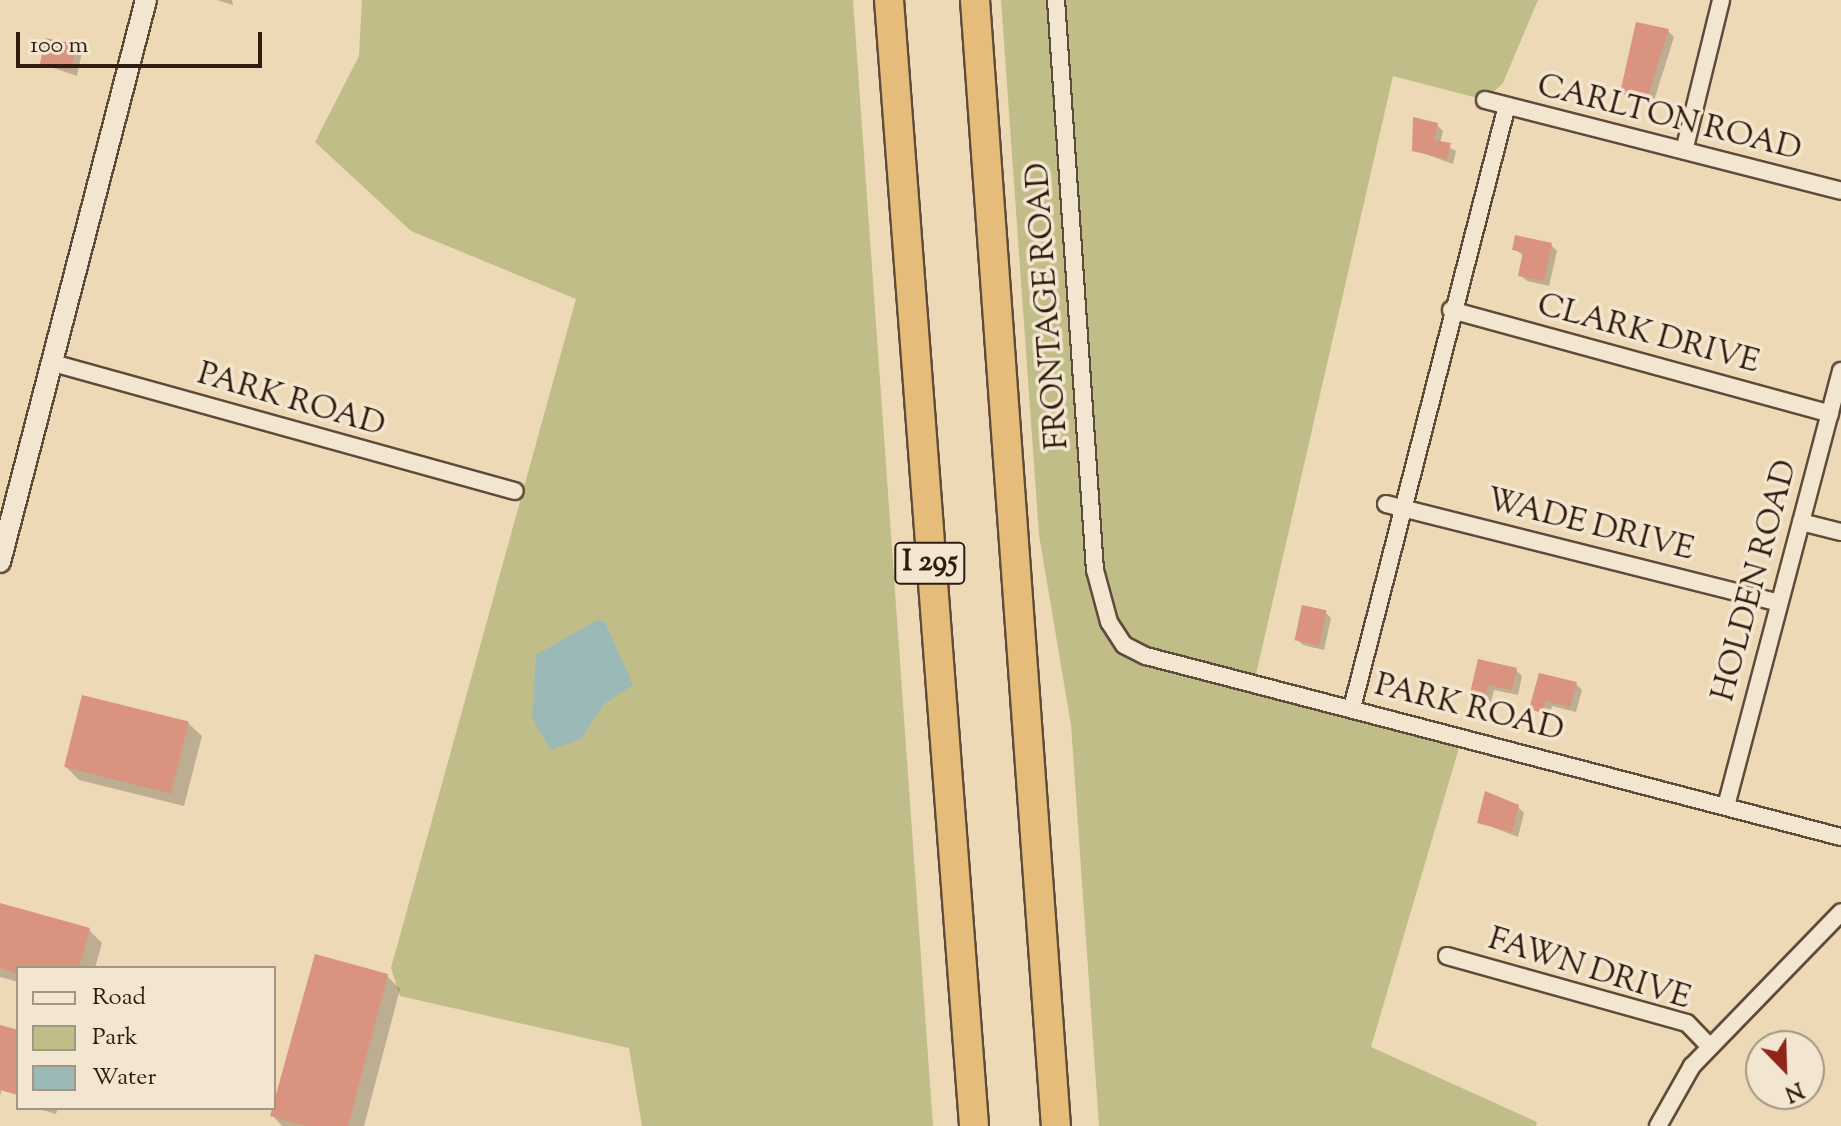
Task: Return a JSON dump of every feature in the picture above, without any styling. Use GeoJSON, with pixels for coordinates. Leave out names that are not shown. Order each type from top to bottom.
{"type":"FeatureCollection","features":[{"type":"Feature","properties":{"kind":"highway","name":"I 295"},"geometry":{"type":"LineString","coordinates":[[889,0],[974,1126]]}},
{"type":"Feature","properties":{"kind":"highway","name":"I 295"},"geometry":{"type":"LineString","coordinates":[[975,0],[1056,1126]]}},
{"type":"Feature","properties":{"kind":"street"},"geometry":{"type":"LineString","coordinates":[[0,562],[6,514],[53,363],[146,0]]}},
{"type":"Feature","properties":{"kind":"street","name":"FRONTAGE ROAD"},"geometry":{"type":"LineString","coordinates":[[1056,0],[1095,570],[1104,608]]}},
{"type":"Feature","properties":{"kind":"street"},"geometry":{"type":"LineString","coordinates":[[1685,147],[1721,0]]}},
{"type":"Feature","properties":{"kind":"street","name":"CARLTON ROAD"},"geometry":{"type":"LineString","coordinates":[[1485,100],[1506,109],[1685,147],[1841,191]]}},
{"type":"Feature","properties":{"kind":"street"},"geometry":{"type":"LineString","coordinates":[[1352,708],[1394,506],[1506,109]]}},
{"type":"Feature","properties":{"kind":"street","name":"CLARK DRIVE"},"geometry":{"type":"LineString","coordinates":[[1451,310],[1830,414]]}},
{"type":"Feature","properties":{"kind":"street","name":"PARK ROAD"},"geometry":{"type":"LineString","coordinates":[[53,363],[515,491]]}},
{"type":"Feature","properties":{"kind":"street","name":"HOLDEN ROAD"},"geometry":{"type":"LineString","coordinates":[[1726,806],[1841,371]]}},
{"type":"Feature","properties":{"kind":"street","name":"WADE DRIVE"},"geometry":{"type":"LineString","coordinates":[[1394,506],[1779,603]]}},
{"type":"Feature","properties":{"kind":"street"},"geometry":{"type":"LineString","coordinates":[[1801,522],[1841,532]]}},
{"type":"Feature","properties":{"kind":"street","name":"PARK ROAD"},"geometry":{"type":"LineString","coordinates":[[1104,608],[1124,645],[1146,656],[1841,837]]}},
{"type":"Feature","properties":{"kind":"street"},"geometry":{"type":"LineString","coordinates":[[1658,1126],[1680,1082],[1841,912]]}},
{"type":"Feature","properties":{"kind":"street","name":"FAWN DRIVE"},"geometry":{"type":"LineString","coordinates":[[1447,956],[1687,1023],[1710,1047]]}},
{"type":"Feature","properties":{"kind":"green space"},"geometry":{"type":"Polygon","coordinates":[[[362,0],[853,0],[933,1126],[642,1126],[629,1048],[400,996],[391,968],[576,299],[411,231],[315,142],[359,56],[362,0]]]}},
{"type":"Feature","properties":{"kind":"green space"},"geometry":{"type":"Polygon","coordinates":[[[1001,0],[1538,0],[1503,83],[1485,100],[1393,76],[1252,692],[1461,741],[1371,1047],[1537,1122],[1536,1126],[1099,1126],[1071,725],[1039,535],[1001,0]]]}},
{"type":"Feature","properties":{"kind":"water"},"geometry":{"type":"Polygon","coordinates":[[[597,620],[605,622],[633,685],[604,704],[581,739],[550,750],[532,717],[536,655],[597,620]]]}},
{"type":"Feature","properties":{"kind":"building"},"geometry":{"type":"Polygon","coordinates":[[[1636,22],[1669,29],[1647,99],[1620,93],[1636,22]]]}},
{"type":"Feature","properties":{"kind":"building"},"geometry":{"type":"Polygon","coordinates":[[[45,38],[76,44],[71,71],[40,65],[45,38]]]}},
{"type":"Feature","properties":{"kind":"building"},"geometry":{"type":"Polygon","coordinates":[[[1413,117],[1438,123],[1434,140],[1451,143],[1447,159],[1412,151],[1413,117]]]}},
{"type":"Feature","properties":{"kind":"building"},"geometry":{"type":"Polygon","coordinates":[[[1515,235],[1552,243],[1544,281],[1518,276],[1523,252],[1512,250],[1515,235]]]}},
{"type":"Feature","properties":{"kind":"building"},"geometry":{"type":"Polygon","coordinates":[[[1302,605],[1326,610],[1319,645],[1295,640],[1302,605]]]}},
{"type":"Feature","properties":{"kind":"building"},"geometry":{"type":"Polygon","coordinates":[[[1478,659],[1517,668],[1512,690],[1488,685],[1485,697],[1470,693],[1478,659]]]}},
{"type":"Feature","properties":{"kind":"building"},"geometry":{"type":"Polygon","coordinates":[[[1539,673],[1577,682],[1570,707],[1546,701],[1543,713],[1529,709],[1539,673]]]}},
{"type":"Feature","properties":{"kind":"building"},"geometry":{"type":"Polygon","coordinates":[[[82,695],[189,722],[171,793],[64,767],[82,695]]]}},
{"type":"Feature","properties":{"kind":"building"},"geometry":{"type":"Polygon","coordinates":[[[1485,791],[1519,805],[1512,832],[1477,823],[1485,791]]]}},
{"type":"Feature","properties":{"kind":"building"},"geometry":{"type":"Polygon","coordinates":[[[0,903],[90,928],[80,966],[16,966],[16,973],[0,968],[0,903]]]}},
{"type":"Feature","properties":{"kind":"building"},"geometry":{"type":"Polygon","coordinates":[[[315,954],[388,974],[348,1126],[306,1126],[270,1116],[272,1110],[276,1110],[276,1094],[315,954]]]}},
{"type":"Feature","properties":{"kind":"building"},"geometry":{"type":"Polygon","coordinates":[[[0,1025],[16,1029],[16,1094],[0,1090],[0,1025]]]}}]}
